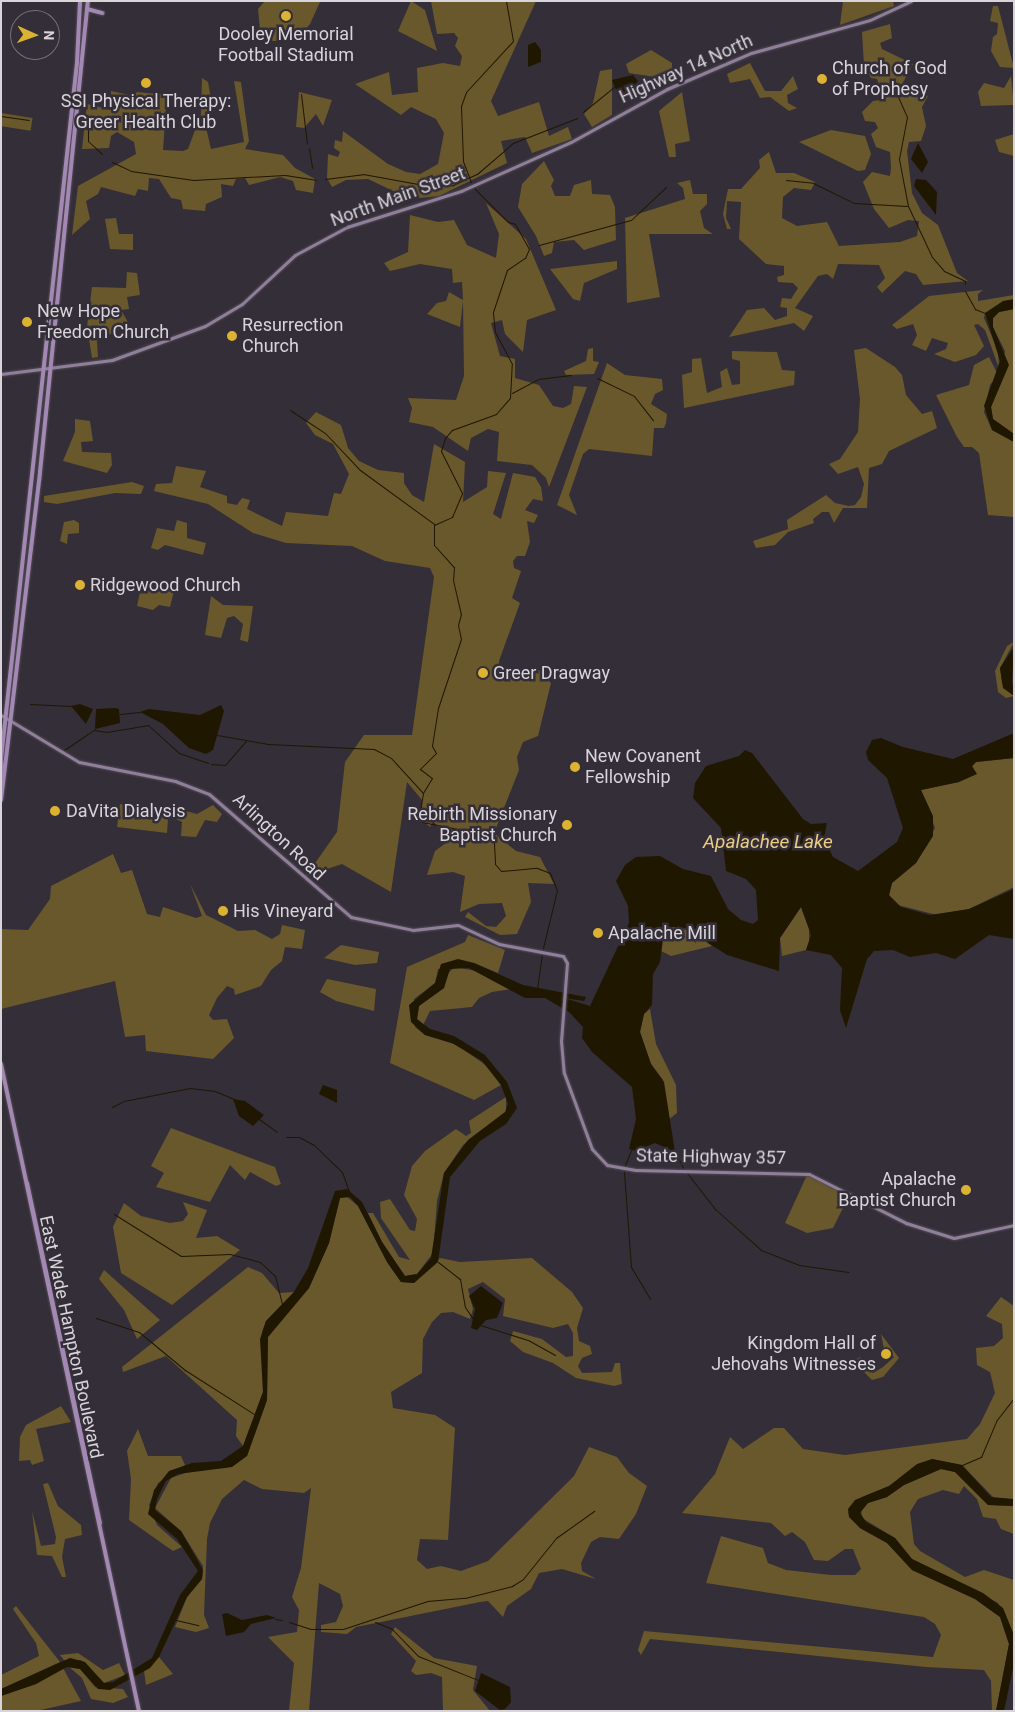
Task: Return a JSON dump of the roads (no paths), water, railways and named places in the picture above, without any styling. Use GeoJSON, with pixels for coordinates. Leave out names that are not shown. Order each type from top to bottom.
{"type":"FeatureCollection","features":[{"type":"Feature","properties":{"kind":"main road"},"geometry":{"type":"LineString","coordinates":[[3,782],[6,718],[44,370],[80,1]]}},
{"type":"Feature","properties":{"kind":"main road"},"geometry":{"type":"LineString","coordinates":[[1,800],[13,722],[88,1]]}},
{"type":"Feature","properties":{"kind":"main road","name":"Highway 14 North"},"geometry":{"type":"LineString","coordinates":[[481,181],[571,142],[659,93],[752,53],[870,20],[911,1]]}},
{"type":"Feature","properties":{"kind":"main road"},"geometry":{"type":"LineString","coordinates":[[87,9],[102,13]]}},
{"type":"Feature","properties":{"kind":"main road","name":"North Main Street"},"geometry":{"type":"LineString","coordinates":[[1,374],[44,370],[124,357],[213,323],[242,304],[306,247],[370,218],[448,196],[481,181]]}},
{"type":"Feature","properties":{"kind":"main road","name":"Arlington Road"},"geometry":{"type":"LineString","coordinates":[[1,715],[79,762],[175,781],[209,794],[334,907],[352,918],[413,930],[460,926],[508,946],[557,953],[567,963]]}},
{"type":"Feature","properties":{"kind":"main road","name":"State Highway 357"},"geometry":{"type":"LineString","coordinates":[[567,963],[561,1056],[569,1093],[592,1149],[607,1165],[624,1169],[806,1174],[906,1222],[954,1238],[1014,1225]]}},
{"type":"Feature","properties":{"kind":"main road","name":"East Wade Hampton Boulevard"},"geometry":{"type":"LineString","coordinates":[[1,1064],[139,1711]]}},
{"type":"Feature","properties":{"kind":"water"},"geometry":{"type":"Polygon","coordinates":[[[535,42],[541,50],[541,62],[528,67],[528,45],[535,42]]]}},
{"type":"Feature","properties":{"kind":"water"},"geometry":{"type":"Polygon","coordinates":[[[633,75],[638,81],[620,100],[612,80],[633,75]]]}},
{"type":"Feature","properties":{"kind":"water"},"geometry":{"type":"Polygon","coordinates":[[[918,143],[928,162],[922,173],[911,159],[918,143]]]}},
{"type":"Feature","properties":{"kind":"water"},"geometry":{"type":"Polygon","coordinates":[[[916,179],[926,180],[937,192],[936,215],[914,186],[916,179]]]}},
{"type":"Feature","properties":{"kind":"water"},"geometry":{"type":"Polygon","coordinates":[[[1014,299],[1014,309],[999,312],[993,318],[993,327],[1009,365],[991,407],[993,419],[1014,434],[1014,442],[992,430],[984,406],[1000,361],[985,313],[1003,301],[1014,299]]]}},
{"type":"Feature","properties":{"kind":"water"},"geometry":{"type":"Polygon","coordinates":[[[1014,647],[1012,681],[1014,696],[1003,688],[1000,668],[1014,647]]]}},
{"type":"Feature","properties":{"kind":"water"},"geometry":{"type":"Polygon","coordinates":[[[80,704],[93,709],[86,724],[71,706],[80,704]]]}},
{"type":"Feature","properties":{"kind":"water"},"geometry":{"type":"Polygon","coordinates":[[[221,705],[224,711],[213,750],[206,754],[189,748],[163,724],[140,712],[149,709],[200,715],[221,705]]]}},
{"type":"Feature","properties":{"kind":"water"},"geometry":{"type":"Polygon","coordinates":[[[96,709],[119,709],[120,723],[95,729],[96,709]]]}},
{"type":"Feature","properties":{"kind":"water","name":"Apalachee Lake"},"geometry":{"type":"Polygon","coordinates":[[[1014,733],[1014,758],[976,762],[972,766],[977,774],[959,782],[921,790],[933,816],[933,836],[916,863],[892,883],[889,895],[901,907],[930,915],[969,909],[1014,889],[1014,939],[989,935],[955,959],[936,953],[910,957],[893,950],[874,951],[867,959],[846,1028],[840,1010],[842,968],[831,955],[806,950],[811,935],[801,907],[780,938],[779,971],[727,955],[685,928],[673,927],[664,932],[660,962],[653,974],[652,1005],[644,1014],[640,1032],[651,1064],[664,1082],[675,1152],[655,1143],[636,1151],[629,1149],[636,1119],[632,1087],[592,1052],[582,1038],[583,1027],[569,1012],[545,998],[525,998],[469,968],[450,969],[444,988],[419,1006],[417,1019],[430,1029],[454,1036],[485,1055],[507,1082],[517,1108],[506,1124],[480,1141],[450,1177],[438,1262],[414,1283],[401,1282],[387,1262],[358,1206],[350,1197],[340,1198],[329,1243],[309,1288],[268,1337],[267,1400],[247,1456],[232,1467],[178,1474],[166,1481],[157,1499],[155,1510],[181,1531],[203,1570],[202,1579],[187,1597],[159,1657],[150,1668],[110,1690],[98,1689],[80,1669],[67,1667],[36,1684],[1,1696],[1,1689],[70,1658],[85,1662],[104,1683],[113,1682],[152,1658],[180,1595],[198,1571],[177,1539],[148,1514],[154,1490],[169,1471],[192,1463],[221,1461],[243,1446],[263,1392],[260,1339],[266,1321],[294,1292],[308,1268],[335,1191],[347,1189],[362,1202],[382,1242],[405,1276],[417,1274],[431,1258],[444,1173],[468,1140],[505,1112],[508,1104],[501,1085],[482,1061],[452,1043],[425,1035],[411,1022],[409,1005],[435,983],[441,964],[458,959],[474,963],[523,985],[586,997],[584,1001],[564,998],[590,1006],[629,923],[628,906],[616,881],[625,865],[636,857],[660,856],[683,869],[711,876],[728,909],[741,920],[753,924],[758,920],[756,890],[746,879],[726,871],[721,828],[693,798],[695,783],[706,766],[739,756],[745,750],[752,753],[803,819],[811,824],[827,823],[824,838],[833,857],[858,871],[897,842],[903,828],[887,778],[868,760],[866,752],[872,740],[881,738],[903,747],[953,759],[1014,733]]]}},
{"type":"Feature","properties":{"kind":"water"},"geometry":{"type":"Polygon","coordinates":[[[323,1085],[337,1090],[337,1103],[319,1094],[323,1085]]]}},
{"type":"Feature","properties":{"kind":"water"},"geometry":{"type":"Polygon","coordinates":[[[233,1099],[245,1101],[264,1115],[253,1126],[239,1116],[233,1099]]]}},
{"type":"Feature","properties":{"kind":"water"},"geometry":{"type":"Polygon","coordinates":[[[481,1286],[503,1303],[497,1318],[486,1320],[477,1330],[471,1328],[475,1309],[469,1296],[481,1286]]]}},
{"type":"Feature","properties":{"kind":"water"},"geometry":{"type":"Polygon","coordinates":[[[932,1459],[962,1465],[991,1497],[1014,1499],[1014,1506],[988,1505],[955,1472],[941,1469],[904,1485],[887,1497],[868,1503],[860,1513],[866,1522],[895,1538],[912,1559],[983,1593],[1003,1608],[1014,1635],[1013,1668],[1004,1711],[996,1711],[1009,1644],[1000,1617],[975,1599],[912,1570],[887,1543],[860,1528],[849,1517],[848,1509],[855,1500],[889,1486],[917,1464],[932,1459]]]}},
{"type":"Feature","properties":{"kind":"water"},"geometry":{"type":"Polygon","coordinates":[[[227,1613],[242,1620],[267,1615],[276,1618],[251,1624],[244,1632],[226,1636],[222,1614],[227,1613]]]}},
{"type":"Feature","properties":{"kind":"water"},"geometry":{"type":"Polygon","coordinates":[[[481,1673],[510,1687],[511,1702],[505,1709],[500,1710],[475,1691],[481,1673]]]}},
{"type":"Feature","properties":{"kind":"waterway"},"geometry":{"type":"LineString","coordinates":[[471,182],[463,161],[461,106],[466,92],[513,41],[506,1]]}},
{"type":"Feature","properties":{"kind":"waterway"},"geometry":{"type":"LineString","coordinates":[[583,112],[614,87]]}},
{"type":"Feature","properties":{"kind":"waterway"},"geometry":{"type":"LineString","coordinates":[[895,90],[907,117],[899,159],[908,206],[932,257],[944,271],[965,281],[965,284]]}},
{"type":"Feature","properties":{"kind":"waterway"},"geometry":{"type":"LineString","coordinates":[[301,94],[307,144]]}},
{"type":"Feature","properties":{"kind":"waterway"},"geometry":{"type":"LineString","coordinates":[[1,116],[29,120]]}},
{"type":"Feature","properties":{"kind":"waterway"},"geometry":{"type":"LineString","coordinates":[[88,118],[88,141],[102,154]]}},
{"type":"Feature","properties":{"kind":"waterway"},"geometry":{"type":"LineString","coordinates":[[325,179],[363,174],[429,186],[453,185],[477,174],[513,143],[577,118]]}},
{"type":"Feature","properties":{"kind":"waterway"},"geometry":{"type":"LineString","coordinates":[[309,148],[312,168]]}},
{"type":"Feature","properties":{"kind":"waterway"},"geometry":{"type":"LineString","coordinates":[[112,162],[131,171],[193,180],[285,175],[316,180]]}},
{"type":"Feature","properties":{"kind":"waterway"},"geometry":{"type":"LineString","coordinates":[[786,180],[813,183],[854,203],[907,206]]}},
{"type":"Feature","properties":{"kind":"waterway"},"geometry":{"type":"LineString","coordinates":[[539,245],[631,220],[666,187]]}},
{"type":"Feature","properties":{"kind":"waterway"},"geometry":{"type":"LineString","coordinates":[[434,525],[452,517],[462,493],[441,451],[445,438],[452,430],[496,414],[510,398],[512,364],[495,332],[493,312],[507,270],[525,258],[529,249],[515,224],[508,222],[474,188]]}},
{"type":"Feature","properties":{"kind":"waterway"},"geometry":{"type":"LineString","coordinates":[[965,291],[975,309],[985,313]]}},
{"type":"Feature","properties":{"kind":"waterway"},"geometry":{"type":"LineString","coordinates":[[512,393],[538,379],[571,375]]}},
{"type":"Feature","properties":{"kind":"waterway"},"geometry":{"type":"LineString","coordinates":[[597,378],[634,396],[653,420]]}},
{"type":"Feature","properties":{"kind":"waterway"},"geometry":{"type":"LineString","coordinates":[[290,410],[325,433],[360,470],[434,524]]}},
{"type":"Feature","properties":{"kind":"waterway"},"geometry":{"type":"LineString","coordinates":[[434,525],[434,545],[454,567],[453,580],[461,614],[458,625],[461,639],[438,708],[432,746],[436,753],[420,769],[432,778],[423,793],[419,818],[422,822],[489,835],[494,843],[495,864],[501,871],[537,868],[550,873],[557,890],[543,948]]}},
{"type":"Feature","properties":{"kind":"waterway"},"geometry":{"type":"LineString","coordinates":[[30,704],[71,706]]}},
{"type":"Feature","properties":{"kind":"waterway"},"geometry":{"type":"LineString","coordinates":[[120,714],[140,712]]}},
{"type":"Feature","properties":{"kind":"waterway"},"geometry":{"type":"LineString","coordinates":[[94,730],[107,732],[148,725],[179,753],[208,763]]}},
{"type":"Feature","properties":{"kind":"waterway"},"geometry":{"type":"LineString","coordinates":[[64,750],[95,729]]}},
{"type":"Feature","properties":{"kind":"waterway"},"geometry":{"type":"LineString","coordinates":[[217,735],[268,744],[374,749],[391,758],[423,793]]}},
{"type":"Feature","properties":{"kind":"waterway"},"geometry":{"type":"LineString","coordinates":[[211,764],[225,765],[246,741]]}},
{"type":"Feature","properties":{"kind":"waterway"},"geometry":{"type":"LineString","coordinates":[[537,989],[542,955]]}},
{"type":"Feature","properties":{"kind":"waterway"},"geometry":{"type":"LineString","coordinates":[[112,1107],[124,1101],[190,1088],[215,1091],[234,1099]]}},
{"type":"Feature","properties":{"kind":"waterway"},"geometry":{"type":"LineString","coordinates":[[259,1119],[277,1132]]}},
{"type":"Feature","properties":{"kind":"waterway"},"geometry":{"type":"LineString","coordinates":[[286,1137],[299,1137],[314,1145],[342,1172],[349,1191]]}},
{"type":"Feature","properties":{"kind":"waterway"},"geometry":{"type":"LineString","coordinates":[[625,1165],[631,1150]]}},
{"type":"Feature","properties":{"kind":"waterway"},"geometry":{"type":"LineString","coordinates":[[675,1152],[683,1168]]}},
{"type":"Feature","properties":{"kind":"waterway"},"geometry":{"type":"LineString","coordinates":[[624,1172],[631,1267],[650,1299]]}},
{"type":"Feature","properties":{"kind":"waterway"},"geometry":{"type":"LineString","coordinates":[[687,1173],[715,1209],[761,1250],[799,1265],[849,1272]]}},
{"type":"Feature","properties":{"kind":"waterway"},"geometry":{"type":"LineString","coordinates":[[114,1214],[181,1256],[230,1254],[260,1262],[275,1276],[282,1304]]}},
{"type":"Feature","properties":{"kind":"waterway"},"geometry":{"type":"LineString","coordinates":[[438,1262],[460,1279],[465,1307],[473,1319]]}},
{"type":"Feature","properties":{"kind":"waterway"},"geometry":{"type":"LineString","coordinates":[[96,1318],[139,1332],[185,1370],[254,1414]]}},
{"type":"Feature","properties":{"kind":"waterway"},"geometry":{"type":"LineString","coordinates":[[480,1325],[528,1340],[555,1355]]}},
{"type":"Feature","properties":{"kind":"waterway"},"geometry":{"type":"LineString","coordinates":[[962,1465],[981,1457],[996,1421],[1014,1398]]}},
{"type":"Feature","properties":{"kind":"waterway"},"geometry":{"type":"LineString","coordinates":[[289,1622],[310,1629],[343,1629],[427,1601],[465,1598],[512,1586],[523,1579],[556,1538],[594,1511]]}},
{"type":"Feature","properties":{"kind":"waterway"},"geometry":{"type":"LineString","coordinates":[[275,1619],[282,1620]]}},
{"type":"Feature","properties":{"kind":"waterway"},"geometry":{"type":"LineString","coordinates":[[176,1620],[198,1625]]}},
{"type":"Feature","properties":{"kind":"waterway"},"geometry":{"type":"LineString","coordinates":[[375,1622],[392,1629],[418,1656],[478,1680]]}},
{"type":"Feature","properties":{"kind":"place","name":"Dooley Memorial Football Stadium"},"geometry":{"type":"Point","coordinates":[286,16]}},
{"type":"Feature","properties":{"kind":"place","name":"Church of God of Prophesy"},"geometry":{"type":"Point","coordinates":[822,79]}},
{"type":"Feature","properties":{"kind":"place","name":"SSI Physical Therapy: Greer Health Club"},"geometry":{"type":"Point","coordinates":[146,83]}},
{"type":"Feature","properties":{"kind":"place","name":"New Hope Freedom Church"},"geometry":{"type":"Point","coordinates":[27,322]}},
{"type":"Feature","properties":{"kind":"place","name":"Resurrection Church"},"geometry":{"type":"Point","coordinates":[232,336]}},
{"type":"Feature","properties":{"kind":"place","name":"Ridgewood Church"},"geometry":{"type":"Point","coordinates":[80,585]}},
{"type":"Feature","properties":{"kind":"place","name":"Greer Dragway"},"geometry":{"type":"Point","coordinates":[483,673]}},
{"type":"Feature","properties":{"kind":"place","name":"New Covanent Fellowship"},"geometry":{"type":"Point","coordinates":[575,767]}},
{"type":"Feature","properties":{"kind":"place","name":"DaVita Dialysis"},"geometry":{"type":"Point","coordinates":[55,811]}},
{"type":"Feature","properties":{"kind":"place","name":"Rebirth Missionary Baptist Church"},"geometry":{"type":"Point","coordinates":[567,825]}},
{"type":"Feature","properties":{"kind":"place","name":"His Vineyard"},"geometry":{"type":"Point","coordinates":[223,911]}},
{"type":"Feature","properties":{"kind":"place","name":"Apalache Mill"},"geometry":{"type":"Point","coordinates":[598,933]}},
{"type":"Feature","properties":{"kind":"place","name":"Apalache Baptist Church"},"geometry":{"type":"Point","coordinates":[966,1190]}},
{"type":"Feature","properties":{"kind":"place","name":"Kingdom Hall of Jehovahs Witnesses"},"geometry":{"type":"Point","coordinates":[886,1354]}}]}
